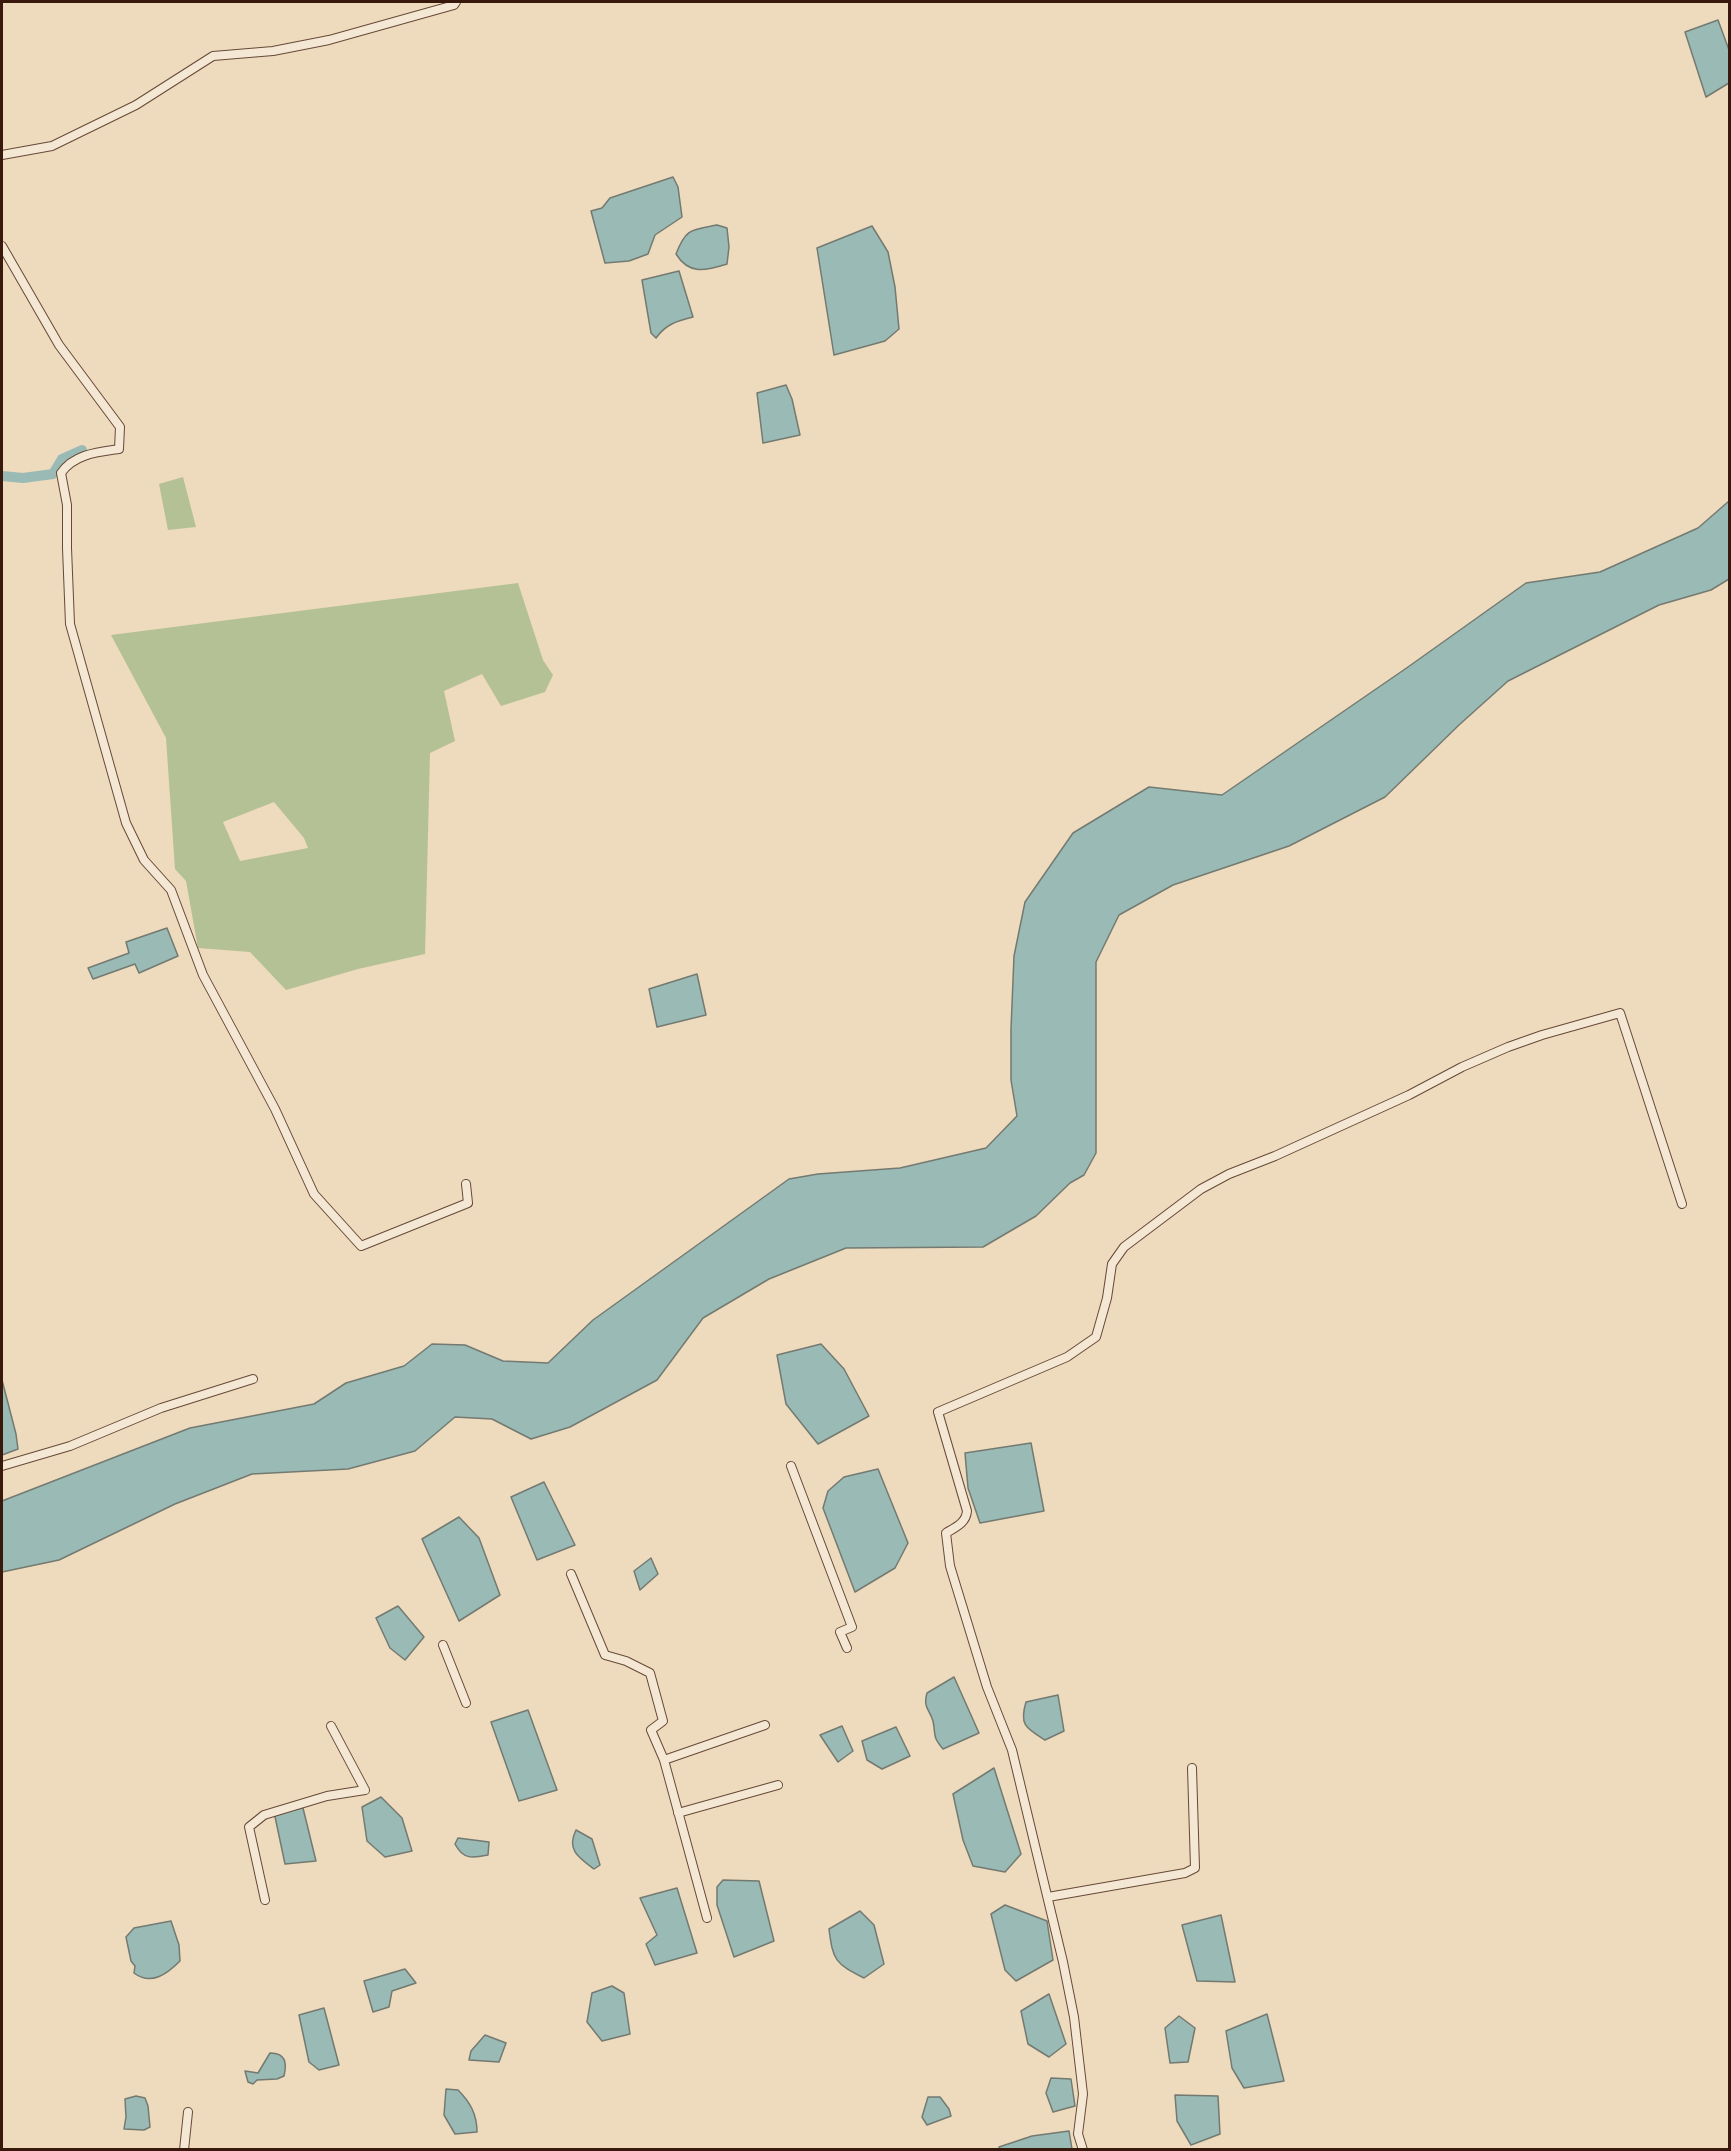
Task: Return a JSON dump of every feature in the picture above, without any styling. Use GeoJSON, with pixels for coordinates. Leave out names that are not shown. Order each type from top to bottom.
{"type":"FeatureCollection","features":[{"type":"Feature","properties":{"kind":"street"},"geometry":{"type":"LineString","coordinates":[[2,155],[52,146],[136,105],[213,56],[273,51],[329,40],[454,5],[456,2]]}},
{"type":"Feature","properties":{"kind":"street"},"geometry":{"type":"LineString","coordinates":[[2,246],[59,345],[120,427],[119,449],[86,454],[65,467],[61,473],[67,505],[70,624],[126,823],[144,860],[171,890],[203,975],[275,1109],[314,1194],[361,1246],[468,1203],[466,1184]]}},
{"type":"Feature","properties":{"kind":"street"},"geometry":{"type":"LineString","coordinates":[[1083,2150],[1078,2134],[1083,2094],[1074,2017],[1048,1898],[1012,1750],[987,1687],[950,1566],[946,1533],[962,1524],[967,1511],[938,1412],[1067,1357],[1096,1337],[1107,1298],[1112,1264],[1124,1247],[1201,1189],[1229,1174],[1275,1156],[1409,1095],[1462,1067],[1542,1035],[1620,1013],[1682,1204]]}},
{"type":"Feature","properties":{"kind":"street"},"geometry":{"type":"LineString","coordinates":[[2,1466],[70,1446],[161,1408],[253,1379]]}},
{"type":"Feature","properties":{"kind":"street"},"geometry":{"type":"LineString","coordinates":[[791,1466],[852,1627],[840,1632],[847,1648]]}},
{"type":"Feature","properties":{"kind":"street"},"geometry":{"type":"LineString","coordinates":[[571,1574],[605,1655],[626,1661],[650,1672],[663,1720],[651,1730],[664,1760],[707,1918]]}},
{"type":"Feature","properties":{"kind":"street"},"geometry":{"type":"LineString","coordinates":[[443,1645],[466,1703]]}},
{"type":"Feature","properties":{"kind":"street"},"geometry":{"type":"LineString","coordinates":[[664,1760],[765,1725]]}},
{"type":"Feature","properties":{"kind":"street"},"geometry":{"type":"LineString","coordinates":[[265,1900],[249,1827],[264,1815],[327,1796],[365,1790],[331,1726]]}},
{"type":"Feature","properties":{"kind":"street"},"geometry":{"type":"LineString","coordinates":[[1048,1898],[1185,1873],[1195,1868],[1192,1768]]}},
{"type":"Feature","properties":{"kind":"street"},"geometry":{"type":"LineString","coordinates":[[678,1814],[778,1785]]}},
{"type":"Feature","properties":{"kind":"street"},"geometry":{"type":"LineString","coordinates":[[184,2150],[188,2112]]}},
{"type":"Feature","properties":{"kind":"green space"},"geometry":{"type":"Polygon","coordinates":[[[183,477],[196,527],[168,530],[159,484],[183,477]]]}},
{"type":"Feature","properties":{"kind":"green space"},"geometry":{"type":"Polygon","coordinates":[[[518,583],[543,660],[553,675],[545,692],[501,706],[482,674],[444,691],[455,741],[430,753],[425,954],[358,969],[286,990],[250,952],[198,948],[186,881],[175,869],[166,738],[111,635],[518,583]],[[274,802],[223,822],[240,861],[308,848],[304,838],[274,802]]]}},
{"type":"Feature","properties":{"kind":"water"},"geometry":{"type":"Polygon","coordinates":[[[1718,20],[1729,50],[1729,83],[1706,97],[1685,32],[1718,20]]]}},
{"type":"Feature","properties":{"kind":"water"},"geometry":{"type":"Polygon","coordinates":[[[673,177],[678,187],[682,217],[655,235],[648,254],[629,261],[605,263],[591,211],[602,208],[610,198],[673,177]]]}},
{"type":"Feature","properties":{"kind":"water"},"geometry":{"type":"Polygon","coordinates":[[[717,225],[727,228],[729,247],[727,264],[698,270],[681,261],[676,254],[683,239],[690,232],[717,225]]]}},
{"type":"Feature","properties":{"kind":"water"},"geometry":{"type":"Polygon","coordinates":[[[872,226],[888,252],[895,287],[899,329],[885,341],[834,355],[817,248],[872,226]]]}},
{"type":"Feature","properties":{"kind":"water"},"geometry":{"type":"Polygon","coordinates":[[[679,271],[693,317],[672,324],[656,338],[651,333],[642,280],[679,271]]]}},
{"type":"Feature","properties":{"kind":"water"},"geometry":{"type":"Polygon","coordinates":[[[786,385],[792,399],[800,435],[763,443],[757,393],[786,385]]]}},
{"type":"Feature","properties":{"kind":"water"},"geometry":{"type":"Polygon","coordinates":[[[1729,501],[1729,579],[1711,590],[1659,605],[1508,681],[1385,797],[1289,846],[1173,885],[1119,915],[1096,962],[1096,1153],[1084,1175],[1070,1183],[1036,1216],[983,1247],[846,1248],[769,1279],[703,1318],[657,1380],[570,1427],[531,1439],[492,1419],[455,1417],[415,1451],[348,1469],[252,1474],[175,1504],[59,1560],[2,1572],[2,1501],[190,1428],[314,1404],[346,1383],[404,1366],[432,1344],[465,1345],[503,1361],[548,1363],[593,1320],[789,1179],[818,1174],[900,1168],[986,1148],[1017,1116],[1011,1080],[1011,1029],[1014,956],[1025,902],[1073,833],[1149,787],[1222,795],[1526,583],[1600,572],[1698,528],[1729,501]]]}},
{"type":"Feature","properties":{"kind":"water"},"geometry":{"type":"Polygon","coordinates":[[[167,928],[178,956],[139,973],[135,964],[93,979],[88,968],[129,953],[126,942],[167,928]]]}},
{"type":"Feature","properties":{"kind":"water"},"geometry":{"type":"Polygon","coordinates":[[[697,974],[706,1015],[657,1027],[649,989],[697,974]]]}},
{"type":"Feature","properties":{"kind":"water"},"geometry":{"type":"Polygon","coordinates":[[[821,1344],[844,1369],[869,1416],[818,1444],[786,1404],[777,1355],[821,1344]]]}},
{"type":"Feature","properties":{"kind":"water"},"geometry":{"type":"Polygon","coordinates":[[[2,1380],[18,1449],[2,1455],[2,1380]]]}},
{"type":"Feature","properties":{"kind":"water"},"geometry":{"type":"Polygon","coordinates":[[[1031,1443],[1044,1511],[980,1523],[968,1488],[965,1453],[1031,1443]]]}},
{"type":"Feature","properties":{"kind":"water"},"geometry":{"type":"Polygon","coordinates":[[[878,1469],[908,1543],[895,1568],[855,1592],[823,1508],[828,1491],[844,1477],[878,1469]]]}},
{"type":"Feature","properties":{"kind":"water"},"geometry":{"type":"Polygon","coordinates":[[[544,1482],[575,1545],[537,1560],[511,1497],[544,1482]]]}},
{"type":"Feature","properties":{"kind":"water"},"geometry":{"type":"Polygon","coordinates":[[[459,1517],[479,1538],[500,1595],[459,1621],[422,1539],[459,1517]]]}},
{"type":"Feature","properties":{"kind":"water"},"geometry":{"type":"Polygon","coordinates":[[[651,1558],[658,1574],[640,1590],[634,1571],[651,1558]]]}},
{"type":"Feature","properties":{"kind":"water"},"geometry":{"type":"Polygon","coordinates":[[[398,1606],[424,1637],[405,1660],[390,1648],[376,1618],[398,1606]]]}},
{"type":"Feature","properties":{"kind":"water"},"geometry":{"type":"Polygon","coordinates":[[[954,1677],[979,1733],[943,1749],[936,1738],[926,1698],[927,1693],[954,1677]]]}},
{"type":"Feature","properties":{"kind":"water"},"geometry":{"type":"Polygon","coordinates":[[[1058,1695],[1064,1731],[1045,1740],[1029,1729],[1024,1721],[1026,1702],[1058,1695]]]}},
{"type":"Feature","properties":{"kind":"water"},"geometry":{"type":"Polygon","coordinates":[[[528,1710],[557,1790],[519,1801],[491,1722],[528,1710]]]}},
{"type":"Feature","properties":{"kind":"water"},"geometry":{"type":"Polygon","coordinates":[[[842,1726],[853,1751],[838,1762],[820,1735],[842,1726]]]}},
{"type":"Feature","properties":{"kind":"water"},"geometry":{"type":"Polygon","coordinates":[[[896,1727],[910,1756],[882,1769],[867,1760],[862,1741],[896,1727]]]}},
{"type":"Feature","properties":{"kind":"water"},"geometry":{"type":"Polygon","coordinates":[[[994,1768],[1021,1854],[1005,1872],[973,1866],[963,1840],[953,1794],[994,1768]]]}},
{"type":"Feature","properties":{"kind":"water"},"geometry":{"type":"Polygon","coordinates":[[[381,1797],[402,1818],[412,1851],[385,1857],[367,1841],[362,1807],[381,1797]]]}},
{"type":"Feature","properties":{"kind":"water"},"geometry":{"type":"Polygon","coordinates":[[[302,1804],[316,1861],[285,1864],[274,1812],[302,1804]]]}},
{"type":"Feature","properties":{"kind":"water"},"geometry":{"type":"Polygon","coordinates":[[[576,1830],[592,1839],[600,1865],[594,1869],[579,1857],[573,1848],[573,1837],[576,1830]]]}},
{"type":"Feature","properties":{"kind":"water"},"geometry":{"type":"Polygon","coordinates":[[[458,1838],[489,1842],[488,1855],[469,1857],[461,1853],[455,1844],[458,1838]]]}},
{"type":"Feature","properties":{"kind":"water"},"geometry":{"type":"Polygon","coordinates":[[[723,1880],[759,1881],[774,1941],[734,1957],[717,1905],[717,1887],[723,1880]]]}},
{"type":"Feature","properties":{"kind":"water"},"geometry":{"type":"Polygon","coordinates":[[[677,1888],[697,1953],[655,1965],[646,1944],[657,1935],[640,1898],[677,1888]]]}},
{"type":"Feature","properties":{"kind":"water"},"geometry":{"type":"Polygon","coordinates":[[[1005,1905],[1047,1921],[1053,1960],[1016,1981],[1005,1970],[991,1914],[1005,1905]]]}},
{"type":"Feature","properties":{"kind":"water"},"geometry":{"type":"Polygon","coordinates":[[[860,1911],[874,1925],[884,1964],[864,1978],[847,1969],[837,1960],[832,1948],[829,1929],[860,1911]]]}},
{"type":"Feature","properties":{"kind":"water"},"geometry":{"type":"Polygon","coordinates":[[[1221,1915],[1235,1982],[1197,1981],[1182,1925],[1221,1915]]]}},
{"type":"Feature","properties":{"kind":"water"},"geometry":{"type":"Polygon","coordinates":[[[171,1921],[179,1945],[180,1961],[158,1977],[140,1977],[134,1973],[135,1966],[131,1961],[126,1937],[134,1928],[171,1921]]]}},
{"type":"Feature","properties":{"kind":"water"},"geometry":{"type":"Polygon","coordinates":[[[405,1969],[416,1983],[392,1991],[389,2007],[373,2012],[364,1981],[405,1969]]]}},
{"type":"Feature","properties":{"kind":"water"},"geometry":{"type":"Polygon","coordinates":[[[612,1986],[624,1993],[630,2034],[602,2041],[587,2022],[592,1993],[612,1986]]]}},
{"type":"Feature","properties":{"kind":"water"},"geometry":{"type":"Polygon","coordinates":[[[1049,1994],[1066,2044],[1049,2057],[1028,2044],[1021,2011],[1049,1994]]]}},
{"type":"Feature","properties":{"kind":"water"},"geometry":{"type":"Polygon","coordinates":[[[324,2008],[339,2065],[319,2070],[309,2062],[299,2015],[324,2008]]]}},
{"type":"Feature","properties":{"kind":"water"},"geometry":{"type":"Polygon","coordinates":[[[1267,2014],[1284,2081],[1244,2088],[1232,2068],[1226,2031],[1267,2014]]]}},
{"type":"Feature","properties":{"kind":"water"},"geometry":{"type":"Polygon","coordinates":[[[1179,2016],[1195,2028],[1188,2062],[1170,2063],[1165,2028],[1179,2016]]]}},
{"type":"Feature","properties":{"kind":"water"},"geometry":{"type":"Polygon","coordinates":[[[485,2035],[506,2043],[499,2062],[469,2060],[471,2051],[485,2035]]]}},
{"type":"Feature","properties":{"kind":"water"},"geometry":{"type":"Polygon","coordinates":[[[270,2053],[279,2055],[284,2060],[284,2076],[277,2079],[257,2080],[253,2084],[248,2082],[245,2071],[258,2073],[270,2053]]]}},
{"type":"Feature","properties":{"kind":"water"},"geometry":{"type":"Polygon","coordinates":[[[1051,2078],[1071,2079],[1075,2106],[1053,2112],[1046,2093],[1051,2078]]]}},
{"type":"Feature","properties":{"kind":"water"},"geometry":{"type":"Polygon","coordinates":[[[446,2089],[458,2090],[466,2099],[474,2114],[477,2132],[455,2134],[444,2115],[446,2089]]]}},
{"type":"Feature","properties":{"kind":"water"},"geometry":{"type":"Polygon","coordinates":[[[1175,2095],[1218,2096],[1220,2134],[1191,2145],[1177,2121],[1175,2095]]]}},
{"type":"Feature","properties":{"kind":"water"},"geometry":{"type":"Polygon","coordinates":[[[136,2096],[145,2098],[150,2127],[144,2130],[124,2129],[125,2099],[136,2096]]]}},
{"type":"Feature","properties":{"kind":"water"},"geometry":{"type":"Polygon","coordinates":[[[928,2097],[940,2097],[951,2116],[927,2125],[922,2117],[928,2097]]]}},
{"type":"Feature","properties":{"kind":"water"},"geometry":{"type":"Polygon","coordinates":[[[1069,2131],[1072,2149],[1000,2149],[999,2147],[1032,2136],[1069,2131]]]}},
{"type":"Feature","properties":{"kind":"waterway"},"geometry":{"type":"LineString","coordinates":[[2,476],[23,478],[53,474],[62,459],[82,450]]}}]}
